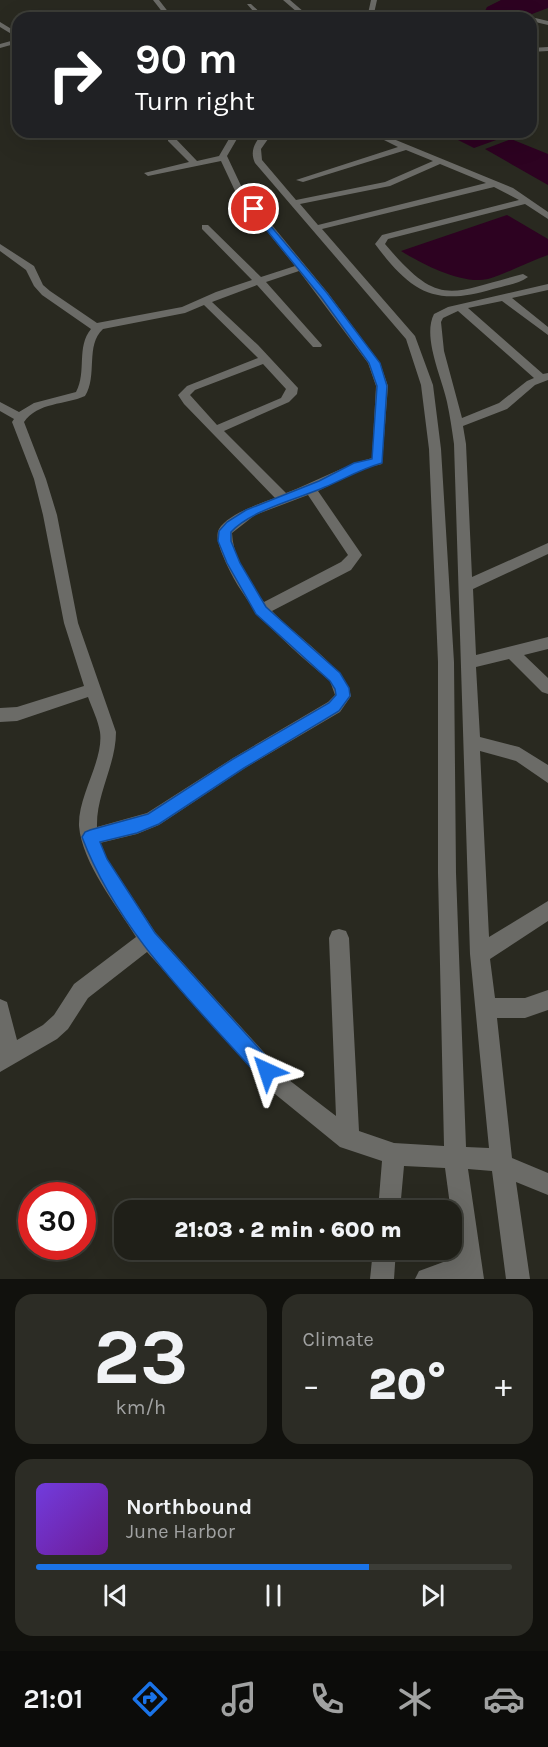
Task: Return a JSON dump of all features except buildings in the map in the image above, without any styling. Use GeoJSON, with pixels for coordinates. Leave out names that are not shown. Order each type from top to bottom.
{"type":"FeatureCollection","features":[{"type":"Feature","properties":{"kind":"street"},"geometry":{"type":"LineString","coordinates":[[156,0],[165,12]]}},
{"type":"Feature","properties":{"kind":"street"},"geometry":{"type":"LineString","coordinates":[[286,0],[301,12]]}},
{"type":"Feature","properties":{"kind":"street"},"geometry":{"type":"LineString","coordinates":[[249,5],[257,12]]}},
{"type":"Feature","properties":{"kind":"street"},"geometry":{"type":"LineString","coordinates":[[90,837],[137,826],[153,819],[239,763],[334,707],[343,696],[342,688],[335,677],[261,610],[233,563],[225,541],[225,531],[244,516],[358,466],[378,461],[378,420],[382,386],[374,363],[301,267],[239,191],[223,158],[232,138]]}},
{"type":"Feature","properties":{"kind":"street"},"geometry":{"type":"LineString","coordinates":[[263,138],[256,155],[264,170],[411,338],[427,385],[435,460],[446,663],[447,873],[459,1158],[471,1272],[427,1279]]}},
{"type":"Feature","properties":{"kind":"street"},"geometry":{"type":"LineString","coordinates":[[388,138],[386,140],[404,148],[495,184],[528,201],[548,216]]}},
{"type":"Feature","properties":{"kind":"street"},"geometry":{"type":"LineString","coordinates":[[171,139],[195,164]]}},
{"type":"Feature","properties":{"kind":"street"},"geometry":{"type":"LineString","coordinates":[[300,180],[404,148]]}},
{"type":"Feature","properties":{"kind":"street"},"geometry":{"type":"LineString","coordinates":[[148,173],[223,158]]}},
{"type":"Feature","properties":{"kind":"street"},"geometry":{"type":"LineString","coordinates":[[294,203],[387,184],[438,162]]}},
{"type":"Feature","properties":{"kind":"street"},"geometry":{"type":"LineString","coordinates":[[316,228],[495,184]]}},
{"type":"Feature","properties":{"kind":"street"},"geometry":{"type":"LineString","coordinates":[[523,277],[464,295],[443,296],[431,292],[416,282],[394,262],[380,244],[385,237],[528,201]]}},
{"type":"Feature","properties":{"kind":"street"},"geometry":{"type":"LineString","coordinates":[[205,227],[257,281],[287,306],[317,345]]}},
{"type":"Feature","properties":{"kind":"street"},"geometry":{"type":"LineString","coordinates":[[0,247],[30,268],[39,286],[46,293],[97,328]]}},
{"type":"Feature","properties":{"kind":"street"},"geometry":{"type":"LineString","coordinates":[[301,267],[170,314],[108,323],[97,328],[93,333],[87,360],[85,389],[81,394],[39,404],[23,412],[18,422],[40,479],[50,515],[71,623],[108,732],[108,746],[91,800],[88,825],[90,837],[100,863],[148,939],[282,1088],[348,1139],[394,1154],[496,1161],[548,1184]]}},
{"type":"Feature","properties":{"kind":"street"},"geometry":{"type":"LineString","coordinates":[[518,1279],[496,1161],[480,954],[464,502],[453,402],[438,351],[436,322],[444,312],[460,307],[548,288]]}},
{"type":"Feature","properties":{"kind":"street"},"geometry":{"type":"LineString","coordinates":[[505,298],[548,332]]}},
{"type":"Feature","properties":{"kind":"street"},"geometry":{"type":"LineString","coordinates":[[205,301],[266,359],[292,388],[291,394],[276,404],[215,430]]}},
{"type":"Feature","properties":{"kind":"street"},"geometry":{"type":"LineString","coordinates":[[456,424],[504,406],[544,377],[460,307]]}},
{"type":"Feature","properties":{"kind":"street"},"geometry":{"type":"LineString","coordinates":[[266,359],[185,391],[184,395],[188,402],[284,499]]}},
{"type":"Feature","properties":{"kind":"street"},"geometry":{"type":"LineString","coordinates":[[0,406],[20,417]]}},
{"type":"Feature","properties":{"kind":"street"},"geometry":{"type":"LineString","coordinates":[[261,610],[346,566],[355,555],[310,488]]}},
{"type":"Feature","properties":{"kind":"street"},"geometry":{"type":"LineString","coordinates":[[466,586],[548,549]]}},
{"type":"Feature","properties":{"kind":"street"},"geometry":{"type":"LineString","coordinates":[[469,663],[548,644]]}},
{"type":"Feature","properties":{"kind":"street"},"geometry":{"type":"LineString","coordinates":[[513,653],[548,688]]}},
{"type":"Feature","properties":{"kind":"street"},"geometry":{"type":"LineString","coordinates":[[0,715],[17,714],[93,689]]}},
{"type":"Feature","properties":{"kind":"street"},"geometry":{"type":"LineString","coordinates":[[472,743],[513,751],[530,759],[548,777]]}},
{"type":"Feature","properties":{"kind":"street"},"geometry":{"type":"LineString","coordinates":[[480,954],[548,910]]}},
{"type":"Feature","properties":{"kind":"street"},"geometry":{"type":"LineString","coordinates":[[339,938],[348,1139]]}},
{"type":"Feature","properties":{"kind":"street"},"geometry":{"type":"LineString","coordinates":[[0,1010],[6,1059],[51,1032],[61,1022],[81,991],[148,939]]}},
{"type":"Feature","properties":{"kind":"street"},"geometry":{"type":"LineString","coordinates":[[485,1007],[514,1010],[536,1006],[548,1000]]}},
{"type":"Feature","properties":{"kind":"street"},"geometry":{"type":"LineString","coordinates":[[389,1200],[394,1154]]}},
{"type":"Feature","properties":{"kind":"street"},"geometry":{"type":"LineString","coordinates":[[382,1279],[384,1260]]}},
{"type":"Feature","properties":{"kind":"shaded area"},"geometry":{"type":"Polygon","coordinates":[[[501,0],[548,0],[548,8],[537,12],[492,12],[485,11],[487,7],[501,0]]]}},
{"type":"Feature","properties":{"kind":"shaded area"},"geometry":{"type":"Polygon","coordinates":[[[454,138],[502,138],[474,148],[454,138]]]}},
{"type":"Feature","properties":{"kind":"shaded area"},"geometry":{"type":"Polygon","coordinates":[[[511,139],[548,154],[548,185],[485,149],[511,139]]]}},
{"type":"Feature","properties":{"kind":"shaded area"},"geometry":{"type":"Polygon","coordinates":[[[507,215],[548,239],[548,255],[496,277],[478,280],[443,272],[401,251],[507,215]]]}},
{"type":"Feature","properties":{"kind":"route"},"geometry":{"type":"LineString","coordinates":[[254,209],[324,295],[380,374],[382,386],[378,420],[378,461],[358,466],[323,484],[250,513],[225,531],[225,541],[233,563],[246,589],[261,610],[335,677],[342,688],[343,696],[334,707],[239,763],[153,819],[137,826],[90,837],[100,863],[148,939],[267,1071]]}}]}
